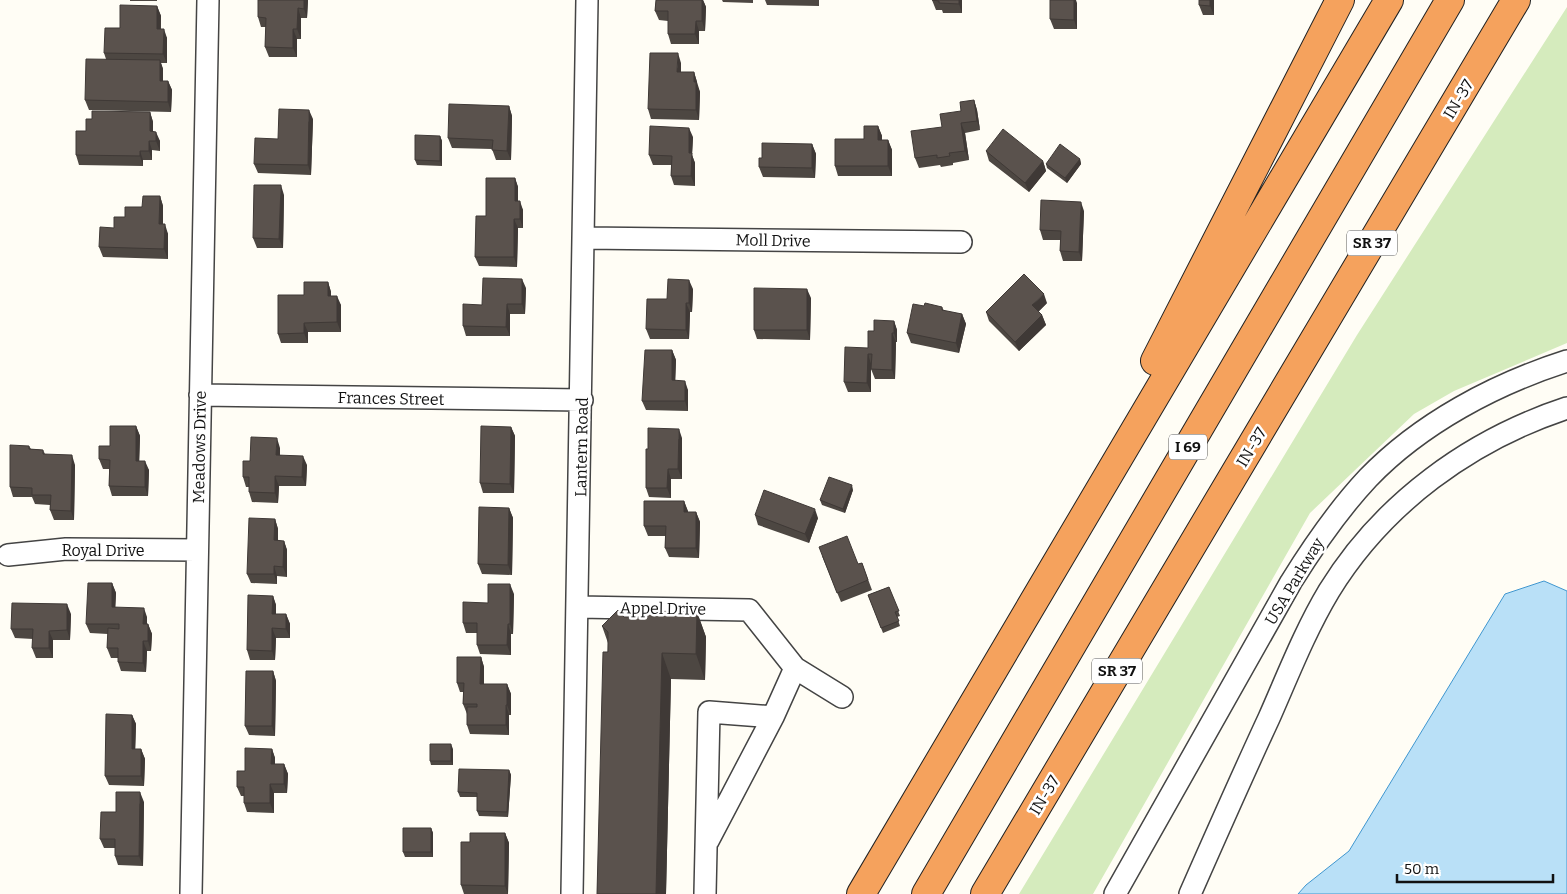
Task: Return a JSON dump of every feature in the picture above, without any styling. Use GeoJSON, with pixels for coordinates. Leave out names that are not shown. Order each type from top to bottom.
{"type":"FeatureCollection","features":[{"type":"Feature","properties":{"kind":"highway"},"geometry":{"type":"LineString","coordinates":[[1027,612],[1340,0]]}},
{"type":"Feature","properties":{"kind":"highway"},"geometry":{"type":"LineString","coordinates":[[861,894],[1389,0]]}},
{"type":"Feature","properties":{"kind":"highway","name":"I 69"},"geometry":{"type":"LineString","coordinates":[[926,894],[1450,0]]}},
{"type":"Feature","properties":{"kind":"highway","name":"IN-37"},"geometry":{"type":"LineString","coordinates":[[985,894],[1516,0]]}},
{"type":"Feature","properties":{"kind":"highway"},"geometry":{"type":"LineString","coordinates":[[1495,37],[1532,0]]}},
{"type":"Feature","properties":{"kind":"street","name":"Meadows Drive"},"geometry":{"type":"LineString","coordinates":[[191,894],[208,0]]}},
{"type":"Feature","properties":{"kind":"street","name":"Lantern Road"},"geometry":{"type":"LineString","coordinates":[[572,894],[582,400],[587,0]]}},
{"type":"Feature","properties":{"kind":"street","name":"Moll Drive"},"geometry":{"type":"LineString","coordinates":[[584,238],[961,242]]}},
{"type":"Feature","properties":{"kind":"street","name":"USA Parkway"},"geometry":{"type":"LineString","coordinates":[[1115,894],[1291,582],[1322,534],[1352,496],[1391,457],[1432,425],[1497,387],[1567,361]]}},
{"type":"Feature","properties":{"kind":"street","name":"Frances Street"},"geometry":{"type":"LineString","coordinates":[[200,395],[582,400]]}},
{"type":"Feature","properties":{"kind":"street"},"geometry":{"type":"LineString","coordinates":[[1190,894],[1303,641],[1329,591],[1352,558],[1393,511],[1434,478],[1478,447],[1514,428],[1567,408]]}},
{"type":"Feature","properties":{"kind":"street","name":"Royal Drive"},"geometry":{"type":"LineString","coordinates":[[8,555],[66,549],[198,550]]}},
{"type":"Feature","properties":{"kind":"street","name":"Appel Drive"},"geometry":{"type":"LineString","coordinates":[[578,607],[749,610],[795,668]]}},
{"type":"Feature","properties":{"kind":"street"},"geometry":{"type":"LineString","coordinates":[[706,845],[773,717],[795,668],[842,697]]}},
{"type":"Feature","properties":{"kind":"street"},"geometry":{"type":"LineString","coordinates":[[705,894],[709,712],[773,717]]}},
{"type":"Feature","properties":{"kind":"green space"},"geometry":{"type":"Polygon","coordinates":[[[1567,7],[1567,343],[1454,391],[1414,414],[1310,513],[1093,894],[1019,894],[1357,335],[1567,7]]]}},
{"type":"Feature","properties":{"kind":"water"},"geometry":{"type":"Polygon","coordinates":[[[1544,581],[1567,591],[1567,894],[1298,894],[1306,885],[1349,851],[1505,594],[1544,581]]]}},
{"type":"Feature","properties":{"kind":"building"},"geometry":{"type":"Polygon","coordinates":[[[258,0],[304,0],[304,9],[298,8],[297,29],[293,29],[293,48],[265,47],[266,18],[258,17],[258,0]]]}},
{"type":"Feature","properties":{"kind":"building"},"geometry":{"type":"Polygon","coordinates":[[[656,0],[702,0],[702,21],[696,21],[695,34],[668,34],[668,11],[655,11],[656,0]]]}},
{"type":"Feature","properties":{"kind":"building"},"geometry":{"type":"Polygon","coordinates":[[[932,0],[959,0],[959,4],[939,3],[939,1],[932,0]]]}},
{"type":"Feature","properties":{"kind":"building"},"geometry":{"type":"Polygon","coordinates":[[[1050,0],[1074,0],[1074,20],[1050,19],[1050,0]]]}},
{"type":"Feature","properties":{"kind":"building"},"geometry":{"type":"Polygon","coordinates":[[[1199,0],[1210,0],[1210,6],[1199,5],[1199,0]]]}},
{"type":"Feature","properties":{"kind":"building"},"geometry":{"type":"Polygon","coordinates":[[[120,5],[157,6],[157,29],[164,29],[163,54],[104,53],[105,28],[120,28],[120,5]]]}},
{"type":"Feature","properties":{"kind":"building"},"geometry":{"type":"Polygon","coordinates":[[[650,53],[678,53],[677,72],[694,72],[696,110],[648,109],[650,53]]]}},
{"type":"Feature","properties":{"kind":"building"},"geometry":{"type":"Polygon","coordinates":[[[86,59],[160,60],[160,81],[168,81],[168,102],[85,100],[86,59]]]}},
{"type":"Feature","properties":{"kind":"building"},"geometry":{"type":"Polygon","coordinates":[[[974,100],[977,121],[961,123],[965,151],[949,153],[950,156],[937,158],[937,155],[915,158],[911,131],[942,127],[940,114],[961,111],[960,102],[974,100]]]}},
{"type":"Feature","properties":{"kind":"building"},"geometry":{"type":"Polygon","coordinates":[[[449,104],[509,106],[507,151],[492,150],[493,140],[448,138],[449,104]]]}},
{"type":"Feature","properties":{"kind":"building"},"geometry":{"type":"Polygon","coordinates":[[[279,109],[309,110],[308,165],[254,164],[255,138],[278,139],[279,109]]]}},
{"type":"Feature","properties":{"kind":"building"},"geometry":{"type":"Polygon","coordinates":[[[92,111],[150,112],[150,131],[156,132],[156,141],[149,141],[149,151],[140,151],[140,156],[76,155],[76,131],[86,131],[86,119],[92,119],[92,111]]]}},
{"type":"Feature","properties":{"kind":"building"},"geometry":{"type":"Polygon","coordinates":[[[650,126],[689,128],[689,153],[692,153],[691,176],[671,176],[672,156],[649,155],[650,126]]]}},
{"type":"Feature","properties":{"kind":"building"},"geometry":{"type":"Polygon","coordinates":[[[864,126],[878,126],[878,140],[888,140],[888,166],[835,166],[835,139],[864,139],[864,126]]]}},
{"type":"Feature","properties":{"kind":"building"},"geometry":{"type":"Polygon","coordinates":[[[1003,129],[1043,161],[1025,183],[986,151],[1003,129]]]}},
{"type":"Feature","properties":{"kind":"building"},"geometry":{"type":"Polygon","coordinates":[[[415,135],[440,136],[440,161],[415,160],[415,135]]]}},
{"type":"Feature","properties":{"kind":"building"},"geometry":{"type":"Polygon","coordinates":[[[762,143],[812,144],[812,168],[759,167],[759,158],[762,158],[762,143]]]}},
{"type":"Feature","properties":{"kind":"building"},"geometry":{"type":"Polygon","coordinates":[[[1060,144],[1080,159],[1065,178],[1046,164],[1060,144]]]}},
{"type":"Feature","properties":{"kind":"building"},"geometry":{"type":"Polygon","coordinates":[[[486,178],[515,178],[515,201],[520,201],[520,219],[514,219],[514,257],[475,257],[476,216],[486,216],[486,178]]]}},
{"type":"Feature","properties":{"kind":"building"},"geometry":{"type":"Polygon","coordinates":[[[254,185],[281,185],[279,239],[253,238],[254,185]]]}},
{"type":"Feature","properties":{"kind":"building"},"geometry":{"type":"Polygon","coordinates":[[[143,196],[160,196],[159,224],[165,224],[164,249],[99,247],[100,227],[114,228],[114,217],[125,217],[125,207],[142,207],[143,196]]]}},
{"type":"Feature","properties":{"kind":"building"},"geometry":{"type":"Polygon","coordinates":[[[1041,200],[1081,202],[1079,252],[1060,251],[1061,231],[1040,230],[1041,200]]]}},
{"type":"Feature","properties":{"kind":"building"},"geometry":{"type":"Polygon","coordinates":[[[1024,274],[1044,294],[1032,305],[1042,315],[1015,342],[986,312],[1024,274]]]}},
{"type":"Feature","properties":{"kind":"building"},"geometry":{"type":"Polygon","coordinates":[[[483,278],[522,279],[522,304],[507,304],[506,327],[463,326],[463,304],[482,305],[483,278]]]}},
{"type":"Feature","properties":{"kind":"building"},"geometry":{"type":"Polygon","coordinates":[[[668,279],[689,280],[689,303],[686,303],[686,330],[646,329],[647,299],[667,299],[668,279]]]}},
{"type":"Feature","properties":{"kind":"building"},"geometry":{"type":"Polygon","coordinates":[[[304,282],[328,282],[328,296],[337,296],[337,322],[304,323],[304,333],[278,334],[278,295],[304,295],[304,282]]]}},
{"type":"Feature","properties":{"kind":"building"},"geometry":{"type":"Polygon","coordinates":[[[754,288],[807,289],[807,330],[754,330],[754,288]]]}},
{"type":"Feature","properties":{"kind":"building"},"geometry":{"type":"Polygon","coordinates":[[[925,303],[942,307],[942,310],[962,314],[956,343],[907,333],[913,304],[924,306],[925,303]]]}},
{"type":"Feature","properties":{"kind":"building"},"geometry":{"type":"Polygon","coordinates":[[[874,320],[894,321],[894,333],[892,333],[892,370],[871,369],[872,354],[868,354],[867,383],[844,382],[845,347],[868,348],[868,331],[874,331],[874,320]]]}},
{"type":"Feature","properties":{"kind":"building"},"geometry":{"type":"Polygon","coordinates":[[[645,350],[672,350],[672,380],[685,381],[685,401],[642,401],[645,350]]]}},
{"type":"Feature","properties":{"kind":"building"},"geometry":{"type":"Polygon","coordinates":[[[110,426],[136,426],[136,461],[145,461],[145,487],[109,486],[110,460],[99,459],[99,446],[110,446],[110,426]]]}},
{"type":"Feature","properties":{"kind":"building"},"geometry":{"type":"Polygon","coordinates":[[[481,426],[511,427],[510,484],[480,483],[481,426]]]}},
{"type":"Feature","properties":{"kind":"building"},"geometry":{"type":"Polygon","coordinates":[[[648,428],[679,429],[678,469],[668,469],[667,488],[646,488],[648,428]]]}},
{"type":"Feature","properties":{"kind":"building"},"geometry":{"type":"Polygon","coordinates":[[[251,437],[277,438],[276,455],[303,456],[302,477],[275,476],[275,493],[249,492],[249,477],[243,477],[243,461],[250,461],[251,437]]]}},
{"type":"Feature","properties":{"kind":"building"},"geometry":{"type":"Polygon","coordinates":[[[10,445],[29,446],[29,449],[43,450],[43,454],[72,455],[71,511],[50,510],[51,495],[32,495],[32,488],[10,487],[10,445]]]}},
{"type":"Feature","properties":{"kind":"building"},"geometry":{"type":"Polygon","coordinates":[[[829,477],[852,485],[843,509],[820,500],[829,477]]]}},
{"type":"Feature","properties":{"kind":"building"},"geometry":{"type":"Polygon","coordinates":[[[764,490],[815,509],[805,534],[755,515],[764,490]]]}},
{"type":"Feature","properties":{"kind":"building"},"geometry":{"type":"Polygon","coordinates":[[[644,501],[684,501],[684,512],[696,512],[696,548],[665,548],[666,526],[644,526],[644,501]]]}},
{"type":"Feature","properties":{"kind":"building"},"geometry":{"type":"Polygon","coordinates":[[[479,507],[509,508],[508,565],[478,564],[479,507]]]}},
{"type":"Feature","properties":{"kind":"building"},"geometry":{"type":"Polygon","coordinates":[[[249,518],[275,519],[274,540],[284,541],[283,567],[274,566],[274,574],[247,574],[249,518]]]}},
{"type":"Feature","properties":{"kind":"building"},"geometry":{"type":"Polygon","coordinates":[[[847,536],[858,564],[862,563],[868,580],[837,593],[819,547],[847,536]]]}},
{"type":"Feature","properties":{"kind":"building"},"geometry":{"type":"Polygon","coordinates":[[[88,583],[112,583],[112,607],[144,608],[143,624],[148,624],[148,641],[143,641],[143,663],[118,662],[118,648],[107,648],[108,628],[119,629],[119,624],[86,624],[88,583]]]}},
{"type":"Feature","properties":{"kind":"building"},"geometry":{"type":"Polygon","coordinates":[[[488,584],[510,584],[510,624],[508,624],[507,645],[477,645],[477,623],[463,623],[463,602],[488,603],[488,584]]]}},
{"type":"Feature","properties":{"kind":"building"},"geometry":{"type":"Polygon","coordinates":[[[889,587],[899,611],[895,612],[899,621],[881,628],[868,595],[889,587]]]}},
{"type":"Feature","properties":{"kind":"building"},"geometry":{"type":"Polygon","coordinates":[[[248,595],[273,596],[272,614],[286,614],[286,629],[272,628],[272,651],[247,650],[248,595]]]}},
{"type":"Feature","properties":{"kind":"building"},"geometry":{"type":"Polygon","coordinates":[[[12,603],[67,604],[67,630],[49,631],[49,648],[32,648],[33,629],[11,629],[12,603]]]}},
{"type":"Feature","properties":{"kind":"building"},"geometry":{"type":"Polygon","coordinates":[[[618,610],[624,617],[643,617],[643,611],[697,612],[696,654],[662,653],[656,894],[597,894],[603,652],[608,652],[608,632],[602,626],[618,610]]]}},
{"type":"Feature","properties":{"kind":"building"},"geometry":{"type":"Polygon","coordinates":[[[457,657],[481,657],[480,684],[507,684],[506,725],[467,725],[467,707],[477,707],[477,704],[463,704],[464,683],[457,683],[457,657]]]}},
{"type":"Feature","properties":{"kind":"building"},"geometry":{"type":"Polygon","coordinates":[[[246,671],[273,671],[272,726],[245,726],[246,671]]]}},
{"type":"Feature","properties":{"kind":"building"},"geometry":{"type":"Polygon","coordinates":[[[106,714],[132,715],[132,749],[141,749],[141,776],[105,776],[106,714]]]}},
{"type":"Feature","properties":{"kind":"building"},"geometry":{"type":"Polygon","coordinates":[[[430,744],[451,744],[451,761],[430,761],[430,744]]]}},
{"type":"Feature","properties":{"kind":"building"},"geometry":{"type":"Polygon","coordinates":[[[245,748],[272,749],[271,764],[284,764],[284,784],[270,784],[270,803],[244,803],[244,787],[237,787],[237,771],[245,771],[245,748]]]}},
{"type":"Feature","properties":{"kind":"building"},"geometry":{"type":"Polygon","coordinates":[[[459,769],[509,770],[507,812],[477,811],[477,793],[458,792],[459,769]]]}},
{"type":"Feature","properties":{"kind":"building"},"geometry":{"type":"Polygon","coordinates":[[[116,792],[140,792],[139,856],[115,856],[115,839],[100,839],[101,812],[116,812],[116,792]]]}},
{"type":"Feature","properties":{"kind":"building"},"geometry":{"type":"Polygon","coordinates":[[[403,828],[431,828],[431,852],[403,852],[403,828]]]}},
{"type":"Feature","properties":{"kind":"building"},"geometry":{"type":"Polygon","coordinates":[[[470,833],[505,833],[505,886],[461,885],[461,842],[470,842],[470,833]]]}}]}
